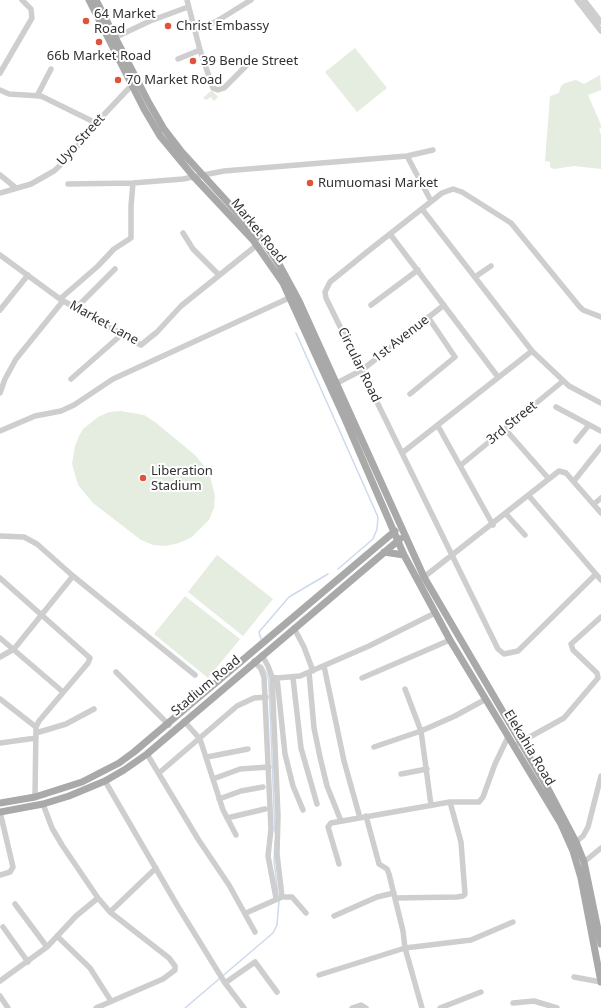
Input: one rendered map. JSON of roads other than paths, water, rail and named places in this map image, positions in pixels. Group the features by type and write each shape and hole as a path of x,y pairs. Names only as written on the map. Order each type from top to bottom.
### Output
{"main road":[{"name":"Market Road","path":"89,0 132,85 160,136 194,177 257,245 275,270 342,412 397,541"},
{"name":"Market Road","path":"96,0 156,117 171,139 264,242 280,266 299,301 337,383 404,535"},
{"path":"382,543 386,529 386,518"},
{"name":"Stadium Road","path":"0,803 35,797 66,788 99,774 119,763 169,725 400,527"},
{"name":"Stadium Road","path":"0,812 43,804 69,796 104,781 147,754 404,535"},
{"name":"Elekahia Road","path":"404,535 424,577 564,816 584,862 601,944"},
{"name":"Elekahia Road","path":"397,541 450,640 561,824 572,851 587,904 601,982"},
{"path":"384,552 404,555"},
{"path":"66,788 69,796"}],"street":[{"path":"0,73 32,18 31,9 22,0"},
{"path":"188,0 188,7 211,85 218,90 224,88 248,64"},
{"path":"195,31 217,21 251,0"},
{"path":"577,0 601,32"},
{"path":"584,0 601,22"},
{"path":"116,37 150,21 188,7"},
{"path":"178,59 200,50"},
{"path":"37,96 51,69"},
{"name":"Uyo Street","path":"0,193 30,184 54,171 66,160 96,123 132,85"},
{"path":"0,90 8,94 37,96 48,99 96,123"},
{"path":"68,184 133,183 407,156 433,150"},
{"path":"407,156 431,201"},
{"path":"0,175 16,188"},
{"path":"0,393 5,379 16,359 61,300 114,249 131,238 133,183"},
{"name":"Circular Road","path":"596,574 518,651 504,654 493,642 453,556 326,298 325,292 330,282 431,201 448,190 458,190 504,218 519,232 579,306 583,310 601,317"},
{"path":"422,209 532,351 563,381 601,403"},
{"path":"183,233 193,249 218,274"},
{"path":"390,234 498,377"},
{"name":"Market Lane","path":"0,255 28,274 61,300 139,345 142,345 157,332 181,306 218,274 257,245"},
{"path":"475,277 491,266"},
{"path":"76,308 115,270"},
{"path":"371,305 418,270"},
{"path":"0,310 28,274"},
{"path":"0,431 35,416 61,411 74,405 113,379 289,298 299,301"},
{"name":"1st Avenue","path":"337,383 362,370 444,305"},
{"path":"410,394 455,357 428,317"},
{"path":"71,379 122,335"},
{"path":"402,453 532,351"},
{"name":"3rd Street","path":"461,465 563,381"},
{"path":"556,407 601,431"},
{"path":"576,441 590,425"},
{"path":"438,426 493,525"},
{"path":"505,429 549,479"},
{"path":"574,481 601,447"},
{"path":"424,577 493,525 556,473 562,471 566,472 601,513"},
{"path":"529,496 601,580"},
{"path":"594,504 601,498"},
{"path":"506,514 525,535"},
{"path":"0,536 17,536 37,544 195,675"},
{"path":"0,657 14,649 74,576"},
{"path":"0,578 90,658 88,663 39,721 36,733 35,797"},
{"path":"274,678 293,678 311,672 370,646 435,613"},
{"path":"514,745 564,718 598,678 597,674 573,650 571,644 601,617"},
{"path":"294,628 302,642 311,672 314,728 327,786 341,821"},
{"path":"0,638 64,692"},
{"path":"362,678 450,640"},
{"path":"262,655 274,678 287,766 303,810"},
{"path":"254,662 263,673 266,697 271,829 268,856 276,898"},
{"path":"324,666 344,761 360,818"},
{"path":"116,672 169,725"},
{"path":"274,678 278,816 277,854 282,897"},
{"path":"293,678 301,748 317,804"},
{"path":"405,688 420,731 427,769 431,805"},
{"path":"159,773 237,706 254,698 266,697"},
{"path":"374,747 420,731 455,716 486,698"},
{"path":"0,699 36,733"},
{"path":"0,743 66,724 94,709"},
{"path":"184,721 200,739 207,757 219,799 236,835"},
{"path":"339,864 328,827 331,823 450,802 480,801 508,737"},
{"path":"207,757 248,749"},
{"path":"147,754 198,839 246,913 255,932"},
{"path":"213,779 240,769 269,766"},
{"path":"400,774 427,769"},
{"path":"576,842 583,836 588,827 601,776"},
{"path":"104,781 219,973 244,1008"},
{"path":"219,799 241,791 263,787"},
{"path":"334,916 377,897 394,895 463,896 465,894 461,842 450,802"},
{"path":"43,804 52,828 98,898 110,912 169,958 176,969 163,979 96,1008"},
{"path":"227,818 265,809"},
{"path":"0,812 13,867 10,872 0,875"},
{"path":"366,816 379,864 387,869 403,931 405,948 422,1008"},
{"path":"584,862 601,848"},
{"path":"110,912 156,868"},
{"path":"246,913 276,898 292,897 306,913"},
{"path":"0,982 47,947 76,916 98,898"},
{"path":"15,904 47,947"},
{"path":"319,975 405,948 471,940 513,922"},
{"path":"3,927 28,962"},
{"path":"57,936 90,968 111,1002"},
{"path":"224,981 256,962 277,992"},
{"path":"574,977 601,982"},
{"path":"440,1008 481,992"},
{"path":"0,996 8,1008"},
{"path":"513,1003 534,1001 556,1008"},
{"path":"352,1008 360,1005 366,1008"}],"waterway":[{"path":"296,333 378,517 377,529 373,539 338,569"},
{"path":"261,639 259,632 289,597 328,574"},
{"path":"262,665 268,676 269,685 275,832"},
{"path":"275,841 274,861 278,895"},
{"path":"185,1008 273,933 277,925 279,901"}],"place":[{"name":"64 Market Road","path":"86,21"},
{"name":"Christ Embassy","path":"168,26"},
{"name":"66b Market Road","path":"99,42"},
{"name":"39 Bende Street","path":"193,61"},
{"name":"70 Market Road","path":"118,80"},
{"name":"Rumuomasi Market","path":"310,183"},
{"name":"Liberation Stadium","path":"143,478"}]}
